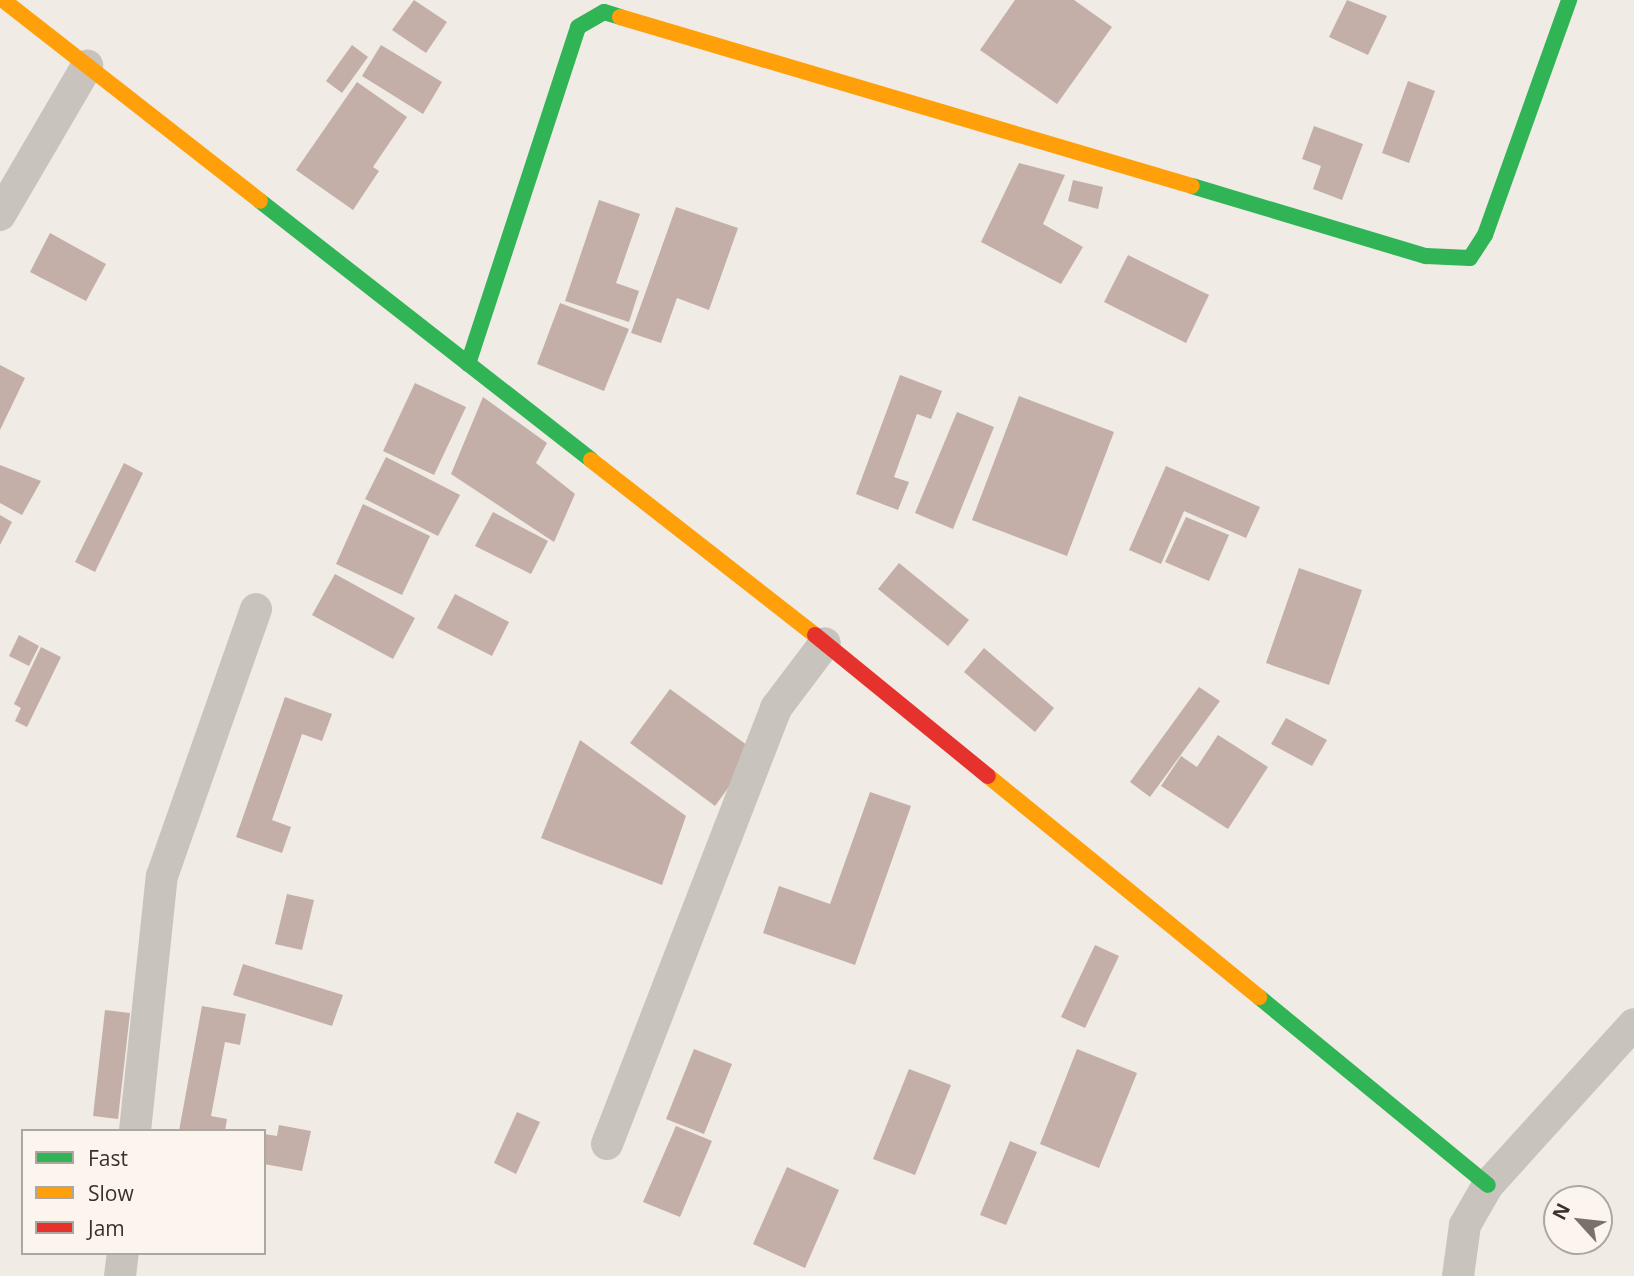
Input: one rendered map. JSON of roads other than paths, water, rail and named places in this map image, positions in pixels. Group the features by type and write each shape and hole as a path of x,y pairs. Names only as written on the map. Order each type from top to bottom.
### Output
{"street":[{"path":"3,0 825,643 1488,1185"},
{"path":"468,364 578,27 604,12 1426,256 1470,258 1485,234 1569,0"},
{"path":"0,215 86,66"},
{"path":"135,1129 162,876 256,609"},
{"path":"607,1144 776,708 825,643"},
{"path":"1458,1276 1465,1225 1488,1185 1634,1024"},
{"path":"121,1276 123,1255"}]}
